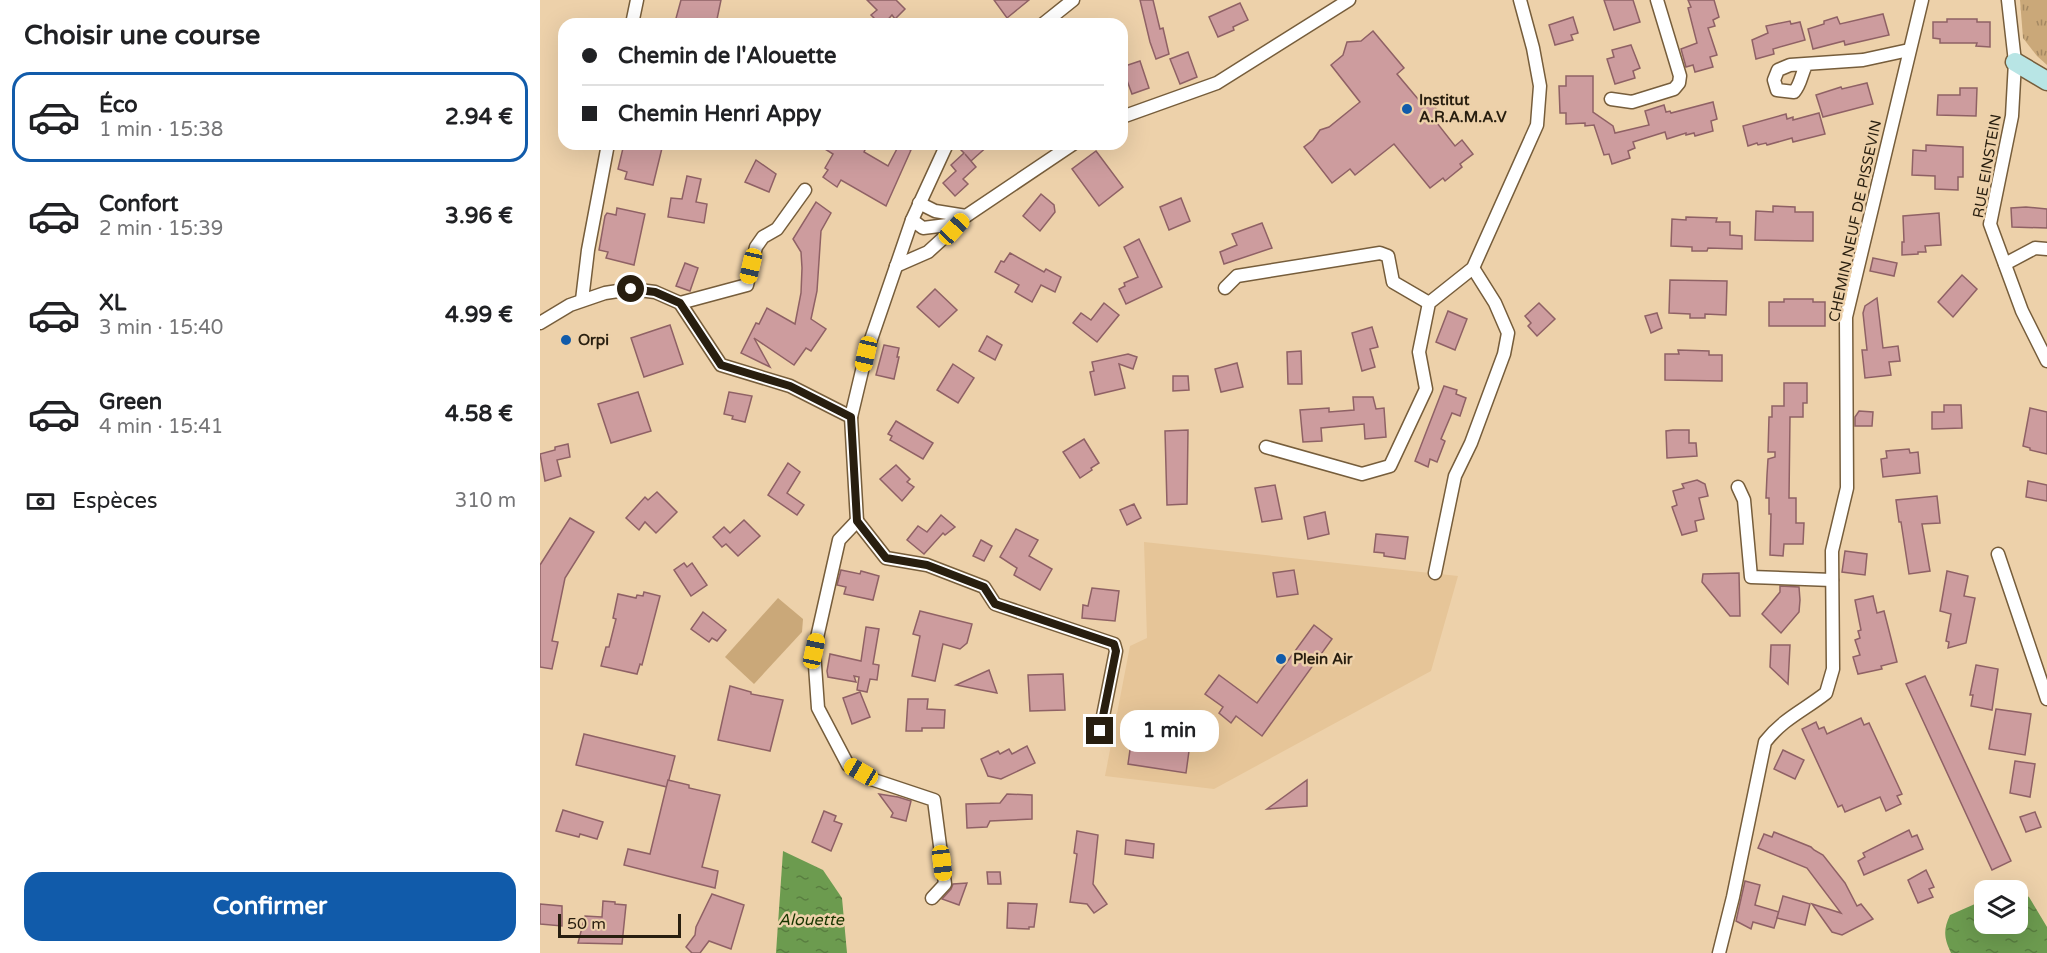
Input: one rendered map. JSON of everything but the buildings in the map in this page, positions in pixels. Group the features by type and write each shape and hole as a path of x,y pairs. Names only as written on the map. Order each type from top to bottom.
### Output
{"main road":[{"path":"2015,62 2047,81"}],"street":[{"path":"633,18 637,0"},
{"path":"1051,18 1074,0"},
{"path":"1128,115 1217,83 1349,0"},
{"path":"1266,447 1362,474 1390,466 1426,389 1419,352 1429,303 1473,268 1537,125 1540,86 1520,0"},
{"path":"1611,99 1632,102 1674,89 1679,83 1680,76 1657,0"},
{"name":"CHEMIN NEUF DE PISSEVIN","path":"1719,953 1765,742 1774,729 1826,693 1833,669 1833,551 1847,488 1846,317 1922,0"},
{"name":"RUE EINSTEIN","path":"2008,0 2015,62 2012,116 1990,224 2022,312 2047,361"},
{"path":"1806,65 1863,60 1909,50"},
{"path":"582,300 588,250 607,150"},
{"path":"944,150 912,220 866,354 851,417 857,521 886,558 927,565 984,587 995,604 1114,644 1116,651 1100,731"},
{"path":"912,220 923,228 947,225 966,216 1064,150"},
{"path":"680,303 747,285 756,247 763,237 777,229 805,190"},
{"path":"919,203 935,211 966,216"},
{"path":"896,266 928,252 966,216"},
{"path":"2005,264 2035,248 2047,249"},
{"path":"1225,288 1237,276 1380,253 1388,256 1393,282 1429,303"},
{"path":"1436,573 1455,476 1471,442 1504,354 1508,333 1495,303 1473,268"},
{"path":"540,323 570,304 605,293 631,289 655,292 680,303 721,365 790,386 851,417"},
{"path":"1737,488 1744,500 1750,577 1832,580"},
{"path":"857,521 839,540 814,651 818,708 848,765 874,780 934,800 945,884 932,897"},
{"path":"1998,554 2047,699"}],"shaded area":[{"name":"Plein Air","path":"1144,542 1458,576 1431,671 1214,789 1105,776 1130,646 1147,638"}],"green space":[{"path":"2020,0 2047,0 2047,65 2023,38"},
{"path":"778,598 803,619 802,632 754,684 725,657"}],"water":[{"name":"Alouette","path":"783,851 823,870 842,898 847,953 776,953"},
{"path":"2028,896 2047,927 2047,953 1951,953 1945,934 1950,915 1974,904 1974,934 2028,934"}],"place":[{"name":"Institut A.R.A.M.A.V","path":"1407,109"},
{"name":"Orpi","path":"566,340"},
{"name":"Plein Air","path":"1281,659"}],"route":[{"path":"631,289 655,292 680,303 721,365 790,386 851,417 857,521 886,558 927,565 984,587 995,604 1114,644 1116,651 1100,731"}]}
